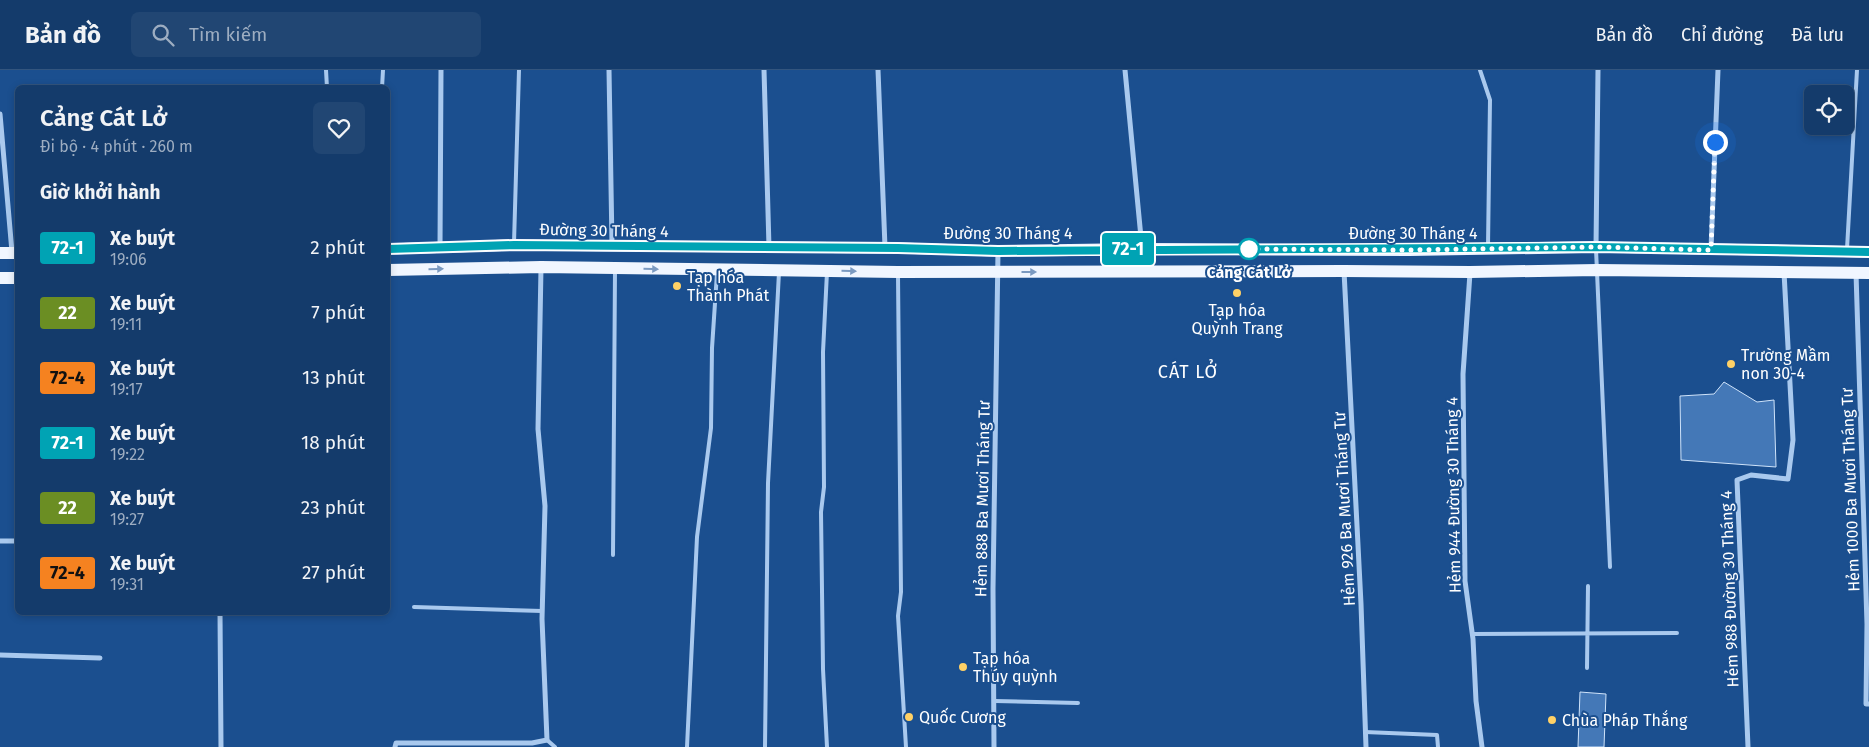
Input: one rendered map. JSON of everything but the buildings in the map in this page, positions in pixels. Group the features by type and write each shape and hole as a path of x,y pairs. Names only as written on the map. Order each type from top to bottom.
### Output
{"main road":[{"name":"Đường 30 Tháng 4","path":"390,249 514,245 885,248 998,251 1596,247 1869,252"},
{"path":"612,246 615,268"},
{"path":"1142,249 1144,272"},
{"path":"390,270 541,267 898,272 1344,270 1470,272 1596,270 1863,273"},
{"path":"0,278 15,278"}],"street":[{"path":"440,248 441,70"},
{"path":"609,70 612,246"},
{"path":"764,70 769,248"},
{"path":"878,70 885,248"},
{"path":"1125,70 1142,249"},
{"path":"1596,247 1598,70"},
{"path":"1711,250 1718,70"},
{"path":"0,114 10,253"},
{"name":"Hẻm 888 Ba Mươi Tháng Tư","path":"994,747 993,589 998,251"},
{"path":"395,747 396,743 481,745 532,743 547,740 542,611 546,542 538,429 541,267"},
{"name":"Hẻm 926 Ba Mươi Tháng Tư","path":"1344,270 1361,604 1366,747"},
{"name":"Hẻm 988 Đường 30 Tháng 4","path":"1748,747 1737,480 1751,475 1788,479 1793,440 1784,271"},
{"name":"Hẻm 944 Đường 30 Tháng 4","path":"1470,272 1463,374 1464,581 1472,634 1476,701 1482,747"},
{"name":"Hẻm 1000 Ba Mươi Tháng Tư","path":"1863,273 1867,624 1866,704 1869,704"},
{"path":"0,541 15,541"},
{"path":"220,615 221,747"},
{"path":"0,655 100,658"}],"lane":[{"path":"326,70 327,85"},
{"path":"382,85 383,70"},
{"path":"514,245 519,70"},
{"path":"1480,70 1490,100 1488,249"},
{"path":"1847,251 1857,70"},
{"path":"1596,247 1610,567"},
{"path":"613,556 615,268"},
{"path":"687,747 698,537 711,428 712,348 717,270"},
{"path":"765,747 768,483 779,270"},
{"path":"827,270 823,352 824,487 822,512 823,669 827,747"},
{"path":"898,272 901,584 898,616 906,747"},
{"path":"1587,668 1588,586"},
{"path":"414,607 542,611"},
{"path":"1472,634 1677,633"},
{"path":"995,701 1078,703"},
{"path":"1365,732 1437,735 1438,747"},
{"path":"547,740 555,747"}],"bus line":[{"name":"72-1","path":"390,249 514,245 828,247 998,251 1572,249 1596,247 1783,252 1869,252"}],"place":[{"name":"Cảng Cát Lở","path":"1249,249"},
{"name":"Tạp hóa Thành Phát","path":"677,286"},
{"name":"Tạp hóa Quỳnh Trang","path":"1237,293"},
{"name":"Trường Mầm non 30-4","path":"1731,364"},
{"name":"Tạp hóa Thúy quỳnh","path":"963,667"},
{"name":"Quốc Cương","path":"909,717"},
{"name":"Chùa Pháp Thắng","path":"1552,720"}],"district":[{"name":"CÁT LỞ","path":"1188,372"}],"route":[{"path":"1249,249 1409,250 1572,249 1596,247 1711,250 1715,142"}]}
